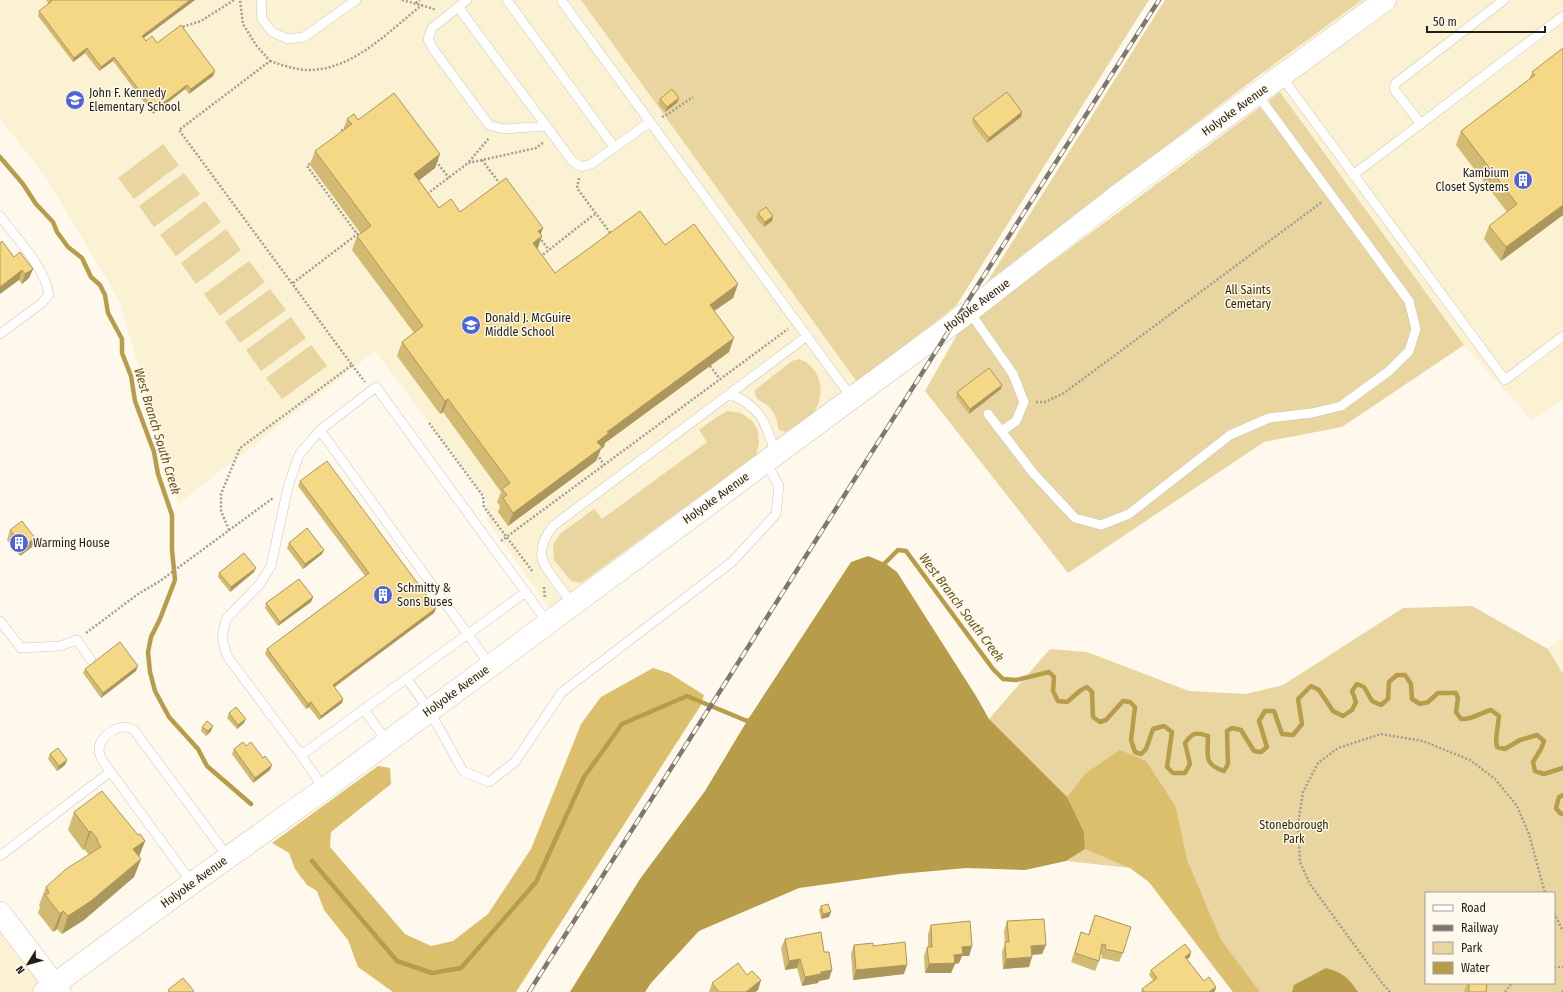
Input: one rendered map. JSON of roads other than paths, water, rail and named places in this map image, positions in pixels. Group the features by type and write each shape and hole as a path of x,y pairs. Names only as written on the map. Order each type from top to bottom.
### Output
{"street":[{"name":"Holyoke Avenue","path":"53,990 192,883 324,789 490,665 544,617 573,604 969,311 1120,194 1385,0"},
{"path":"0,913 53,990"}],"lane":[{"path":"261,0 262,19 272,32 288,39 304,37 356,0"},
{"path":"467,0 432,28 428,39 434,50 489,125 503,128 545,126"},
{"path":"507,0 614,147"},
{"path":"561,0 852,398"},
{"path":"1421,124 1396,92 1394,88 1396,83 1504,0"},
{"path":"458,7 573,162 582,167 591,164 650,122"},
{"path":"1353,175 1563,16"},
{"path":"1281,76 1505,380 1563,336"},
{"path":"988,414 1034,474 1075,518 1101,524 1129,514 1230,435 1269,418 1312,413 1341,406 1389,371 1409,352 1416,329 1409,301 1257,94"},
{"path":"0,216 38,266 47,283 48,294 42,303 0,334"},
{"path":"969,311 1013,374 1024,402 1016,420 1002,431"},
{"path":"573,604 547,568 542,558 544,538 553,526 807,336"},
{"path":"324,789 301,755 227,656 222,638 226,619 260,584 271,566 288,488 299,455 320,430 376,387 544,617"},
{"path":"407,679 430,710 463,771 489,782 515,762 562,692 732,562 776,514 779,486 771,458 767,427 758,412 744,399 730,394"},
{"path":"320,430 490,665"},
{"path":"301,755 526,592"},
{"path":"0,621 21,648 60,646 77,640 91,660"},
{"path":"364,710 388,741"},
{"path":"192,883 102,760 100,750 102,743 114,730 123,727 130,727 134,730 228,857"},
{"path":"0,856 110,772"}],"water":[{"path":"868,556 885,563 897,572 989,719 1067,797 1084,832 1085,849 1066,861 1025,870 966,868 900,874 799,888 699,931 651,983 645,992 570,992 640,879 705,791 747,721 851,562"},
{"path":"1326,968 1345,976 1358,992 1292,992 1294,985"}],"waterway":[{"name":"West Branch South Creek","path":"0,157 23,184 36,204 53,222 57,232 68,247 82,258 91,277 100,285 105,295 108,313 122,339 122,353 131,376 135,401 154,452 158,474 172,515 172,550 175,580 160,619 151,637 148,652 150,672 155,691 169,717 198,749 207,766 251,804"},
{"name":"West Branch South Creek","path":"882,566 898,550 906,551 993,669 1003,679 1016,680 1049,672 1054,677 1053,691 1058,701 1067,702 1087,687 1092,692 1093,717 1100,722 1106,720 1123,701 1130,702 1135,707 1131,740 1135,752 1141,754 1146,749 1153,729 1164,726 1172,732 1167,767 1173,773 1185,773 1190,764 1185,743 1195,734 1208,736 1208,758 1213,765 1224,771 1228,764 1227,731 1232,728 1241,730 1254,751 1261,752 1267,747 1259,721 1265,711 1274,711 1282,734 1293,735 1302,724 1298,699 1311,686 1319,690 1333,711 1343,716 1352,710 1356,702 1352,691 1357,684 1364,687 1372,701 1381,705 1388,699 1389,682 1397,675 1405,675 1411,684 1412,699 1420,704 1428,702 1438,693 1456,693 1458,698 1456,712 1461,719 1472,717 1491,710 1499,716 1496,739 1497,747 1505,749 1520,740 1537,735 1544,741 1533,762 1535,771 1544,774 1563,768"},
{"name":"West Branch South Creek","path":"312,861 397,961 432,973 461,968 536,882 584,777 622,724 687,696 747,721 753,719"},
{"name":"West Branch South Creek","path":"1563,795 1559,797 1556,808 1563,814"}],"railway":[{"path":"529,992 1159,0"}],"place":[{"name":"John F. Kennedy Elementary School","path":"75,100"},
{"name":"Kambium Closet Systems","path":"1523,180"},
{"name":"Donald J. McGuire Middle School","path":"471,325"},
{"name":"Warming House","path":"19,543"},
{"name":"Schmitty & Sons Buses","path":"383,595"}],"park label":[{"name":"All Saints Cemetary","path":"1248,297"},
{"name":"Stoneborough Park","path":"1294,832"}]}
